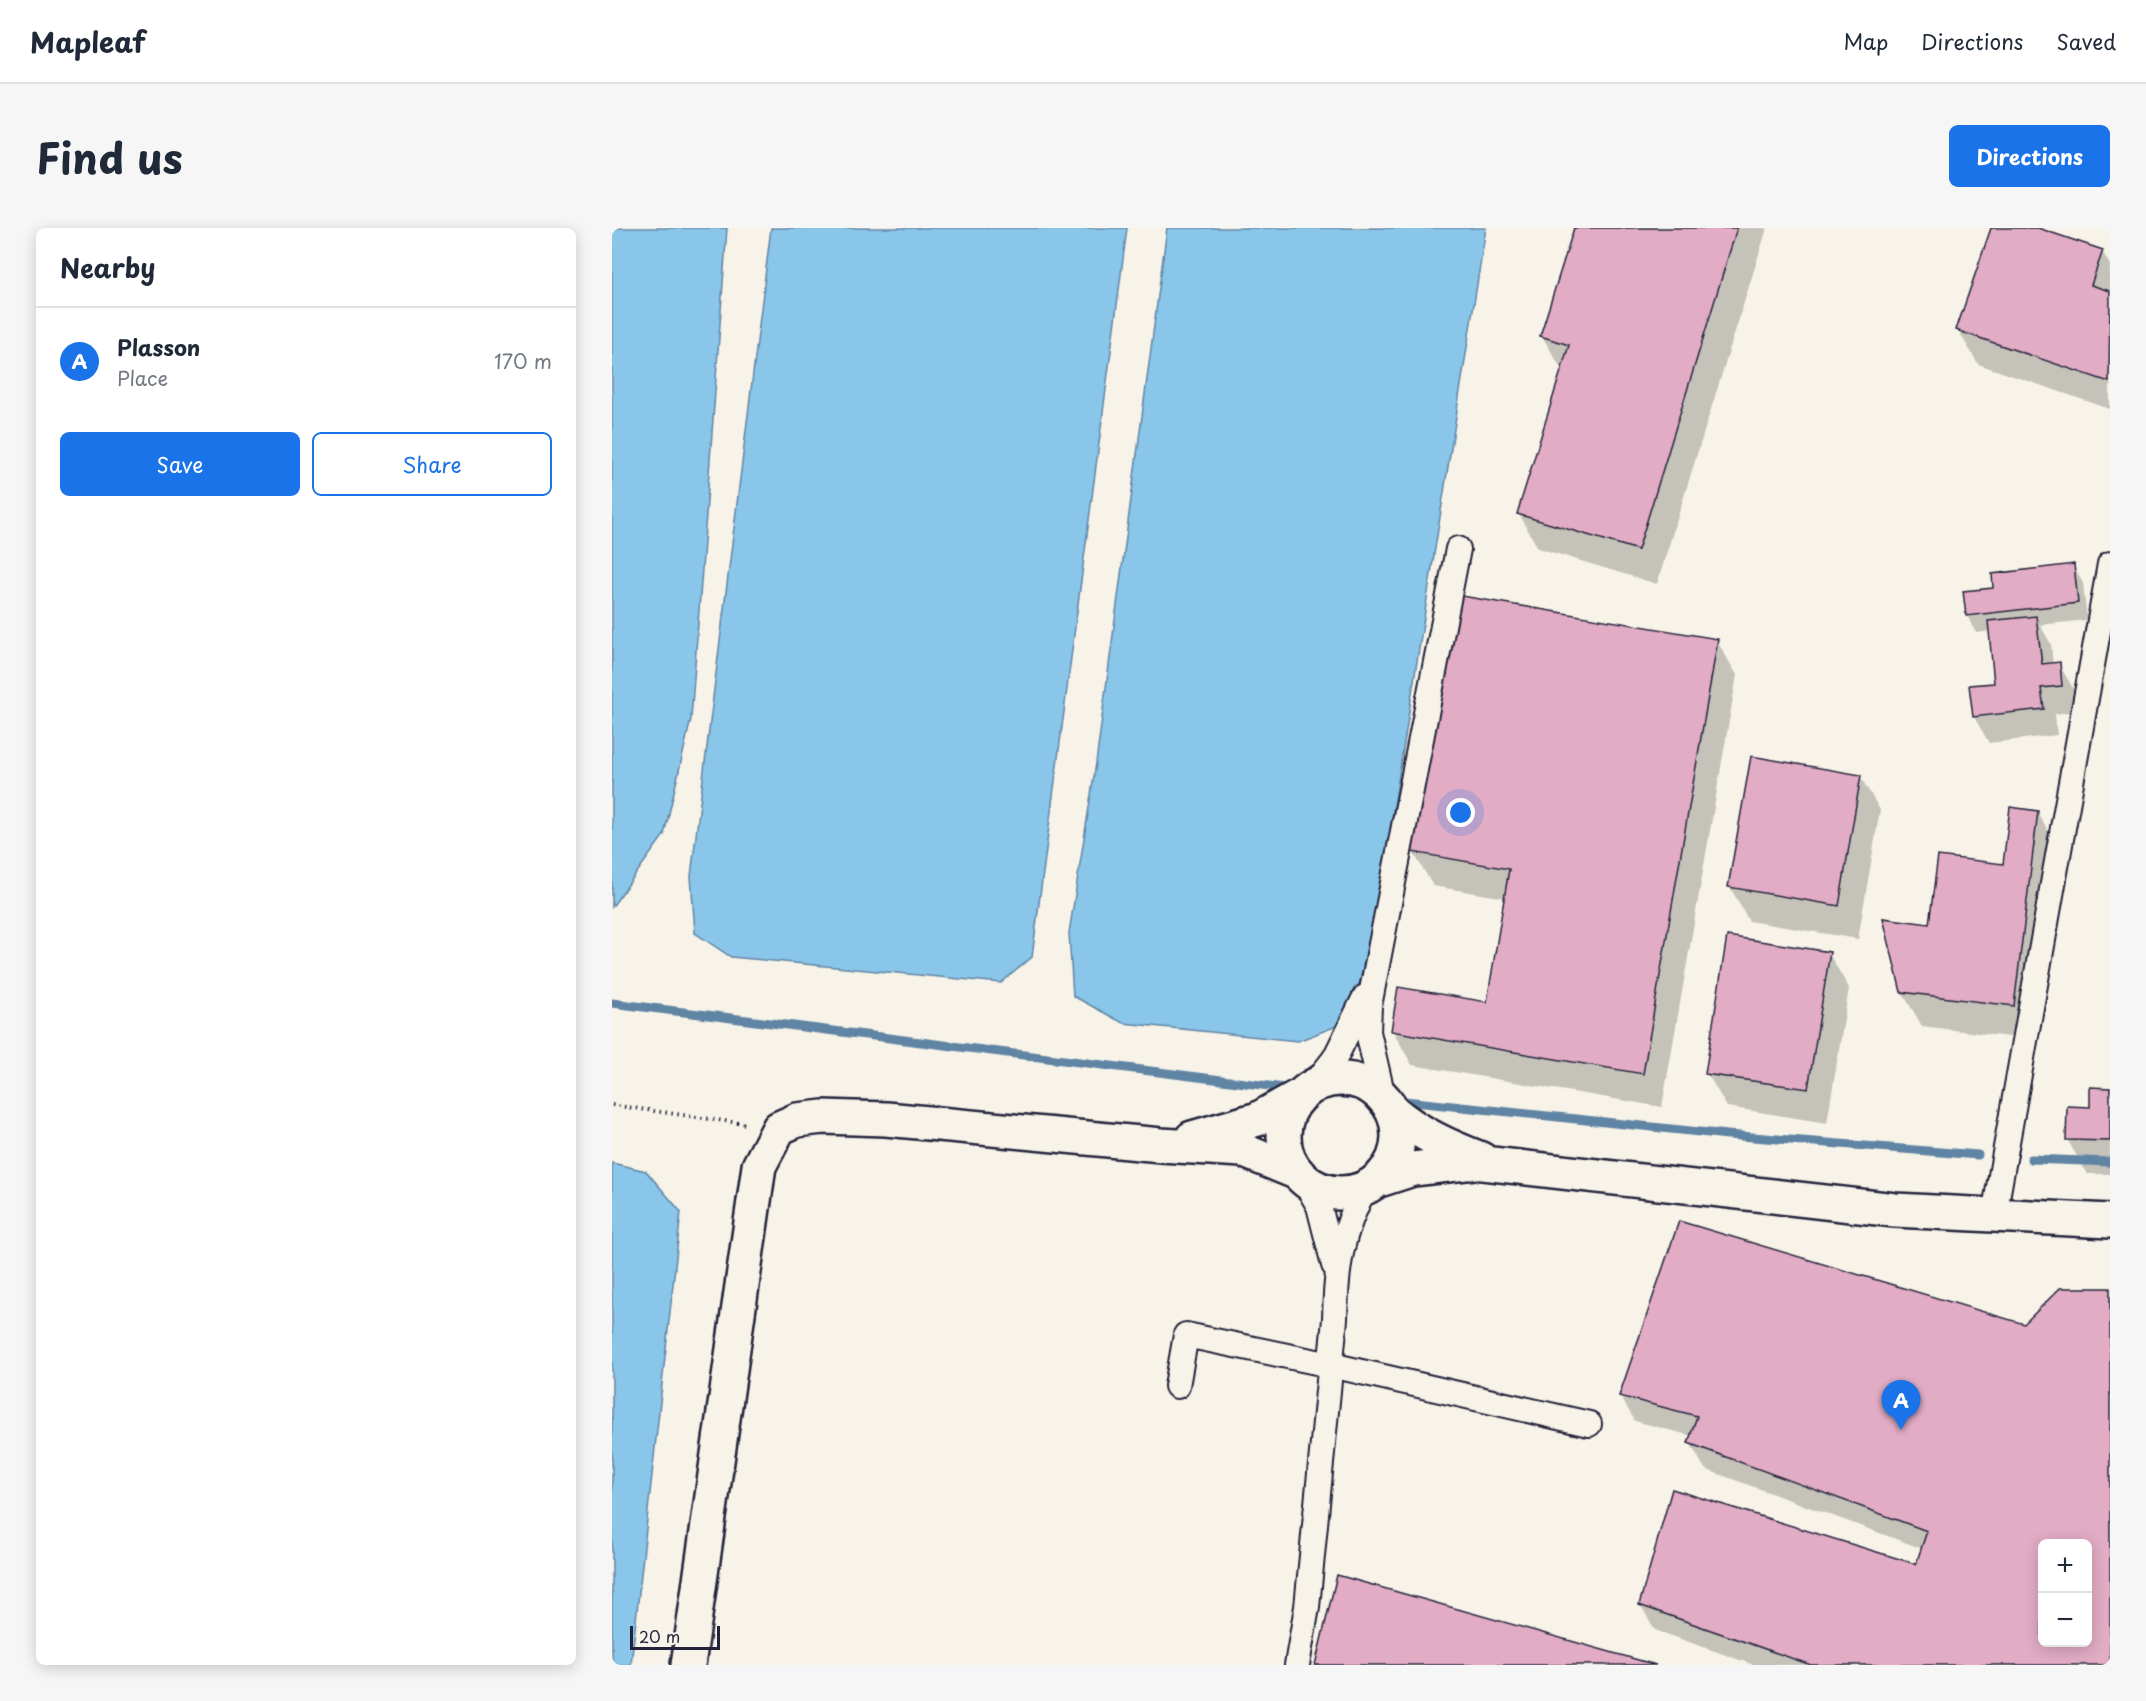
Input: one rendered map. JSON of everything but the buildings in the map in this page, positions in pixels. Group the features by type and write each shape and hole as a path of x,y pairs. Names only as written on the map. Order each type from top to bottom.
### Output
{"street":[{"path":"1297,1665 1307,1607 1331,1365 1336,1276 1342,1240 1352,1211 1371,1184 1389,1167 1397,1150 1399,1130 1388,1104 1368,1032 1369,1006 1458,549"},
{"path":"1994,1215 2110,564"},
{"path":"1336,1276 1319,1206 1301,1176 1292,1166 1285,1149 1284,1130 1289,1112 1335,1058 1358,1017 1376,967"},
{"path":"1161,1145 1258,1119 1306,1091 1332,1079 1351,1079 1368,1085 1414,1128 1451,1148 1506,1165"},
{"path":"688,1665 757,1175 759,1166 779,1128 797,1120 824,1117 886,1119 1161,1145 1242,1150 1301,1176 1321,1189 1340,1193 1413,1168 1474,1162 1895,1210 2110,1221"},
{"path":"1177,1386 1186,1335 1331,1365 1589,1424"}],"path":[{"path":"612,1105 779,1128"}],"water":[{"path":"612,228 727,228 691,719 664,835 612,907"},
{"path":"771,228 1127,228 1032,957 1001,983 731,957 695,933 691,876"},
{"path":"1167,228 1486,228 1370,957 1342,1024 1298,1041 1123,1023 1073,996 1069,933 1096,763"},
{"path":"612,1163 646,1171 681,1212 631,1665 612,1665"}],"waterway":[{"path":"612,1003 1285,1088"},
{"path":"1329,1093 1364,1096"},
{"path":"1405,1101 1728,1135 1978,1155"},
{"path":"2031,1159 2110,1162"}],"place":[{"name":"Plasson","path":"1901,1430"}]}
